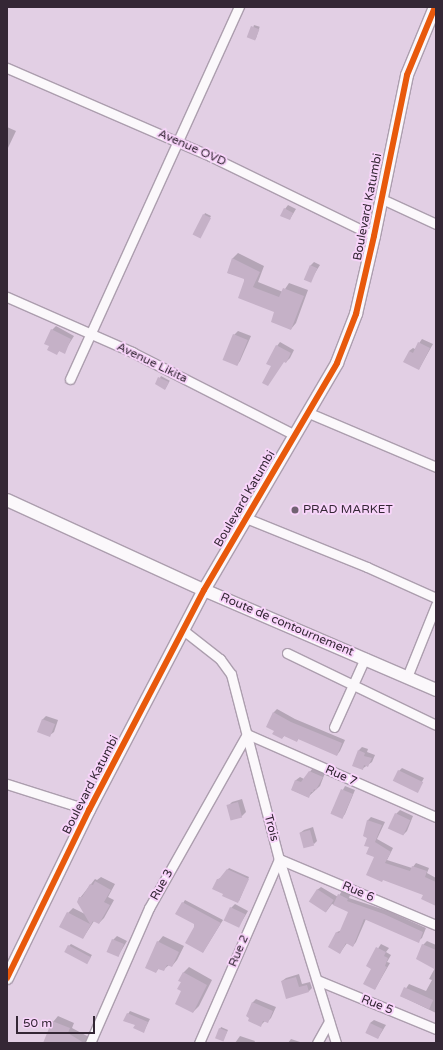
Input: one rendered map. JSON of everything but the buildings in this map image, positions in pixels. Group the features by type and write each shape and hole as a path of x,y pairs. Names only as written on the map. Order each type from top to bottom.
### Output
{"street":[{"path":"70,379 239,7"},
{"name":"Boulevard Katumbi","path":"7,978 89,810 204,590 338,363 356,314 374,236 407,75 434,7"},
{"name":"Avenue OVD","path":"7,68 177,141 374,236"},
{"path":"382,198 436,224"},
{"name":"Avenue Likita","path":"7,297 132,352 295,435"},
{"path":"308,413 436,467"},
{"name":"Route de contournement","path":"7,500 204,590 436,690"},
{"path":"246,518 367,567 436,598"},
{"path":"407,677 436,605"},
{"name":"Trois","path":"183,630 220,659 231,674 279,859 318,980 328,1021 336,1043"},
{"path":"288,653 351,685 436,725"},
{"path":"334,727 364,658"},
{"name":"Rue 7","path":"247,734 436,817"},
{"name":"Rue 3","path":"90,1043 149,908 247,734"},
{"path":"7,784 89,810"},
{"name":"Rue 6","path":"279,859 436,925"},
{"name":"Rue 2","path":"200,1043 279,859"},
{"name":"Rue 5","path":"318,980 436,1029"},
{"path":"317,1043 328,1021"}],"cycle path":[{"path":"7,978 89,810 204,590 337,363 356,314 374,236 407,75 435,7"}],"place":[{"name":"PRAD MARKET","path":"295,510"}]}
